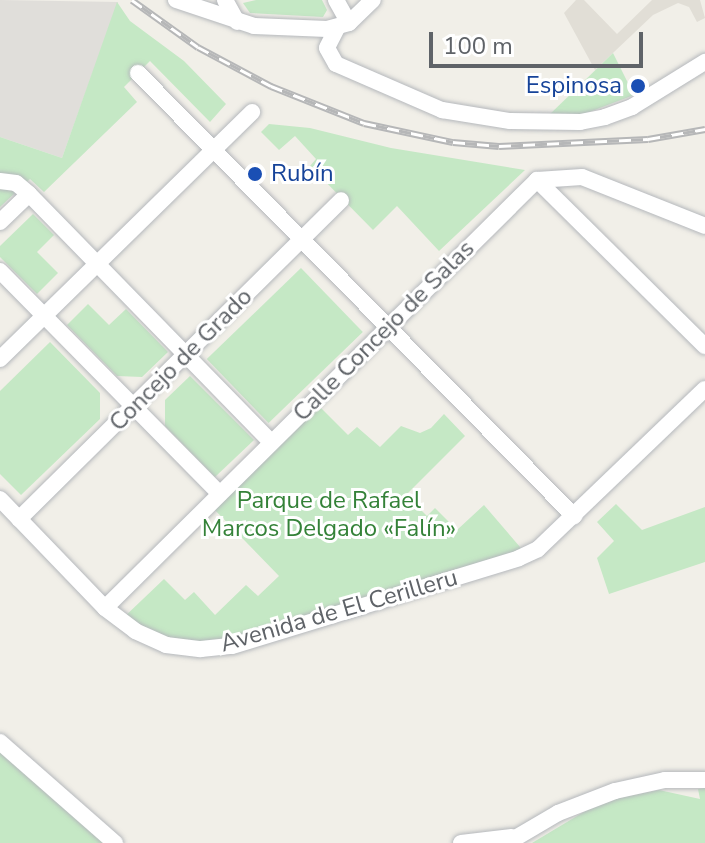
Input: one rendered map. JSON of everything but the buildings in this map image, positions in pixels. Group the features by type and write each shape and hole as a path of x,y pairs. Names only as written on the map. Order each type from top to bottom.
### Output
{"street":[{"path":"176,0 254,26 343,25"},
{"path":"225,0 237,22"},
{"path":"336,0 343,25"},
{"path":"373,0 343,25 327,48 336,64 442,110 510,121 580,122 632,107 703,63"},
{"path":"138,73 574,516"},
{"path":"0,359 252,112"},
{"path":"566,209 566,195 582,177"},
{"path":"537,180 582,177 701,221"},
{"path":"537,180 705,346"},
{"name":"Calle Concejo de Salas","path":"105,608 537,180"},
{"path":"0,181 16,183 29,194 271,442"},
{"path":"0,222 29,194"},
{"name":"Concejo de Grado","path":"19,519 341,200"},
{"path":"0,271 133,406 215,499"},
{"name":"Avenida de El Cerilleru","path":"0,499 105,608 135,631 166,645 201,649 232,646 519,558 538,549 705,389"},
{"path":"0,742 115,843"},
{"path":"461,843 510,840 558,813 615,791 665,780 705,780"}],"shaded area":[{"path":"0,0 118,2 62,158 0,137"},
{"path":"576,0 584,0 617,34 652,0 700,0 705,18 697,22 689,7 678,3 653,15 595,70 564,13"}],"green space":[{"path":"256,0 322,0 327,10 323,17 250,13 243,3"},
{"path":"117,2 130,21 184,61 226,104 210,122 150,61 124,87 137,102 44,192 30,179 0,207 0,137 62,158"},
{"path":"613,53 634,95 584,114 548,116"},
{"path":"269,124 310,128 391,148 525,170 439,251 397,206 373,230 310,166 316,159 295,136 279,150 261,132"},
{"path":"33,214 54,235 37,252 58,273 37,294 0,257 0,246"},
{"path":"301,268 363,332 269,423 207,359"},
{"path":"88,304 109,325 126,309 168,352 142,377 117,376 67,325"},
{"path":"50,342 100,393 100,419 21,495 0,474 0,391"},
{"path":"190,376 254,440 215,477 165,426 165,400"},
{"name":"Parque de Rafael Marcos Delgado «Falín»","path":"314,401 348,435 357,427 380,447 401,426 420,433 431,428 444,414 465,436 406,495 427,516 435,508 457,530 484,505 526,554 232,646 166,645 121,620 164,579 185,600 194,592 215,615 246,585 258,596 279,576 210,505"},
{"path":"616,504 642,530 705,507 705,562 609,594 597,558 614,541 597,522"},
{"path":"0,752 108,843 0,843"},
{"path":"705,788 705,843 532,843 602,801 659,790 700,799 698,789"}],"railway":[{"path":"132,0 198,47 271,86 364,123 453,142 499,146 648,139 705,129"}],"place":[{"name":"Espinosa","path":"638,86"},
{"name":"Rubín","path":"255,174"}]}
